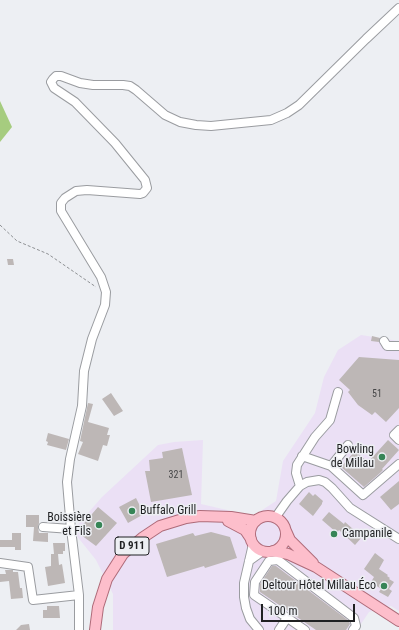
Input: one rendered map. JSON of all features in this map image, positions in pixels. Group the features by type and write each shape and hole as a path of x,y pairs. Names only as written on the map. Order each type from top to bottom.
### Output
{"main road":[{"name":"D 911","path":"95,630 98,607 107,579 117,563 133,544 151,532 173,521 200,516 231,517 256,521"},
{"name":"D 911","path":"218,517 241,526 248,533 252,542"},
{"path":"316,567 290,540 282,522 275,518 264,517 256,521 251,529 252,542 258,549 288,554 316,567 399,621"},
{"path":"268,551 280,548 286,539 286,531"}],"street":[{"path":"79,630 80,595 71,528 67,482 70,459 82,406 84,371 92,339 105,305 106,292 101,277 61,211 61,203 65,198 76,191 87,190 140,194 147,188 147,184 114,143 75,102 54,88 51,82 53,78 56,76 93,85 130,86 165,115 180,122 211,126 270,120 287,113 299,105 399,8"},
{"path":"384,341 387,346 399,346"},
{"path":"300,486 296,473 297,465 315,437 330,420 338,392"},
{"path":"399,430 394,435 399,440"},
{"path":"331,466 348,445"},
{"path":"302,456 331,466 363,495 399,464"},
{"path":"275,518 300,486 314,480 319,480 325,482 350,508 399,539"},
{"path":"43,527 71,528"},
{"path":"252,542 244,583 244,596 250,619 259,630"},
{"path":"249,561 268,551"},
{"path":"305,630 254,595 255,582 269,561 278,560 354,618 356,626 354,630"},
{"path":"0,563 28,567 33,600 80,595"},
{"path":"279,630 287,618"}],"path":[{"path":"0,225 17,241 48,254 101,291"}],"shaded area":[{"path":"361,335 399,341 399,611 391,606 369,612 357,630 113,630 113,594 96,560 76,535 74,529 102,497 158,445 174,442 203,440 201,504 253,516 276,501 283,461 315,413 324,377 338,350"}],"green space":[{"path":"0,101 12,127 0,142"}],"building":[{"path":"7,259 13,259 14,265 8,265"},
{"path":"372,336 380,338 379,342 371,341"},
{"path":"359,357 399,360 399,408 386,422 375,412 372,415 358,405 348,392 350,390 339,380"},
{"path":"111,393 123,411 114,416 102,399"},
{"path":"88,403 93,404 88,422 109,428 107,435 110,435 107,446 103,445 98,461 78,454 83,442 80,441"},
{"path":"48,433 69,439 66,450 47,445 48,442 46,441"},
{"name":"Bowling de Millau","path":"388,440 399,450 382,469 383,470 364,487 341,467 355,451 368,462"},
{"path":"182,448 192,495 151,502 145,471 150,471 149,460 163,458 162,452"},
{"path":"399,481 399,504 391,510 380,497"},
{"path":"309,492 313,496 315,494 323,501 313,516 299,504"},
{"name":"Buffalo Grill","path":"136,498 144,514 128,523 119,507"},
{"path":"98,507 117,523 96,546 81,535 80,528"},
{"path":"329,512 344,524 345,522 362,537 355,545 339,530 337,533 322,520"},
{"path":"26,515 39,515 39,533 48,533 48,542 33,541 34,527 26,527"},
{"path":"211,532 230,537 237,558 205,568 204,566 167,577 156,544 193,533 195,536"},
{"path":"12,533 21,533 21,550 15,550 15,547 0,547 0,540 12,540"},
{"path":"53,543 65,543 65,551 63,551 63,554 58,554 59,565 62,564 65,583 48,586 45,567 51,566 51,554 54,554"},
{"path":"375,553 384,560 379,569 388,575 387,576 390,578 389,579 394,582 389,589 392,591 388,597 379,592 381,589 371,582 374,577 364,569"},
{"path":"272,566 276,566 349,621 350,624 346,630 316,630 260,592 260,584"},
{"path":"5,570 13,570 13,572 18,572 23,598 11,599 9,581 0,582 0,574 6,574"},
{"path":"47,606 59,606 60,618 43,618 43,610 47,610"},
{"path":"29,624 30,630 16,630 21,625"}],"place":[{"name":"Bowling de Millau","path":"382,457"},
{"name":"Buffalo Grill","path":"132,511"},
{"name":"Boissière et Fils","path":"99,525"},
{"name":"Campanile","path":"334,534"},
{"name":"Deltour Hôtel Millau Éco","path":"384,586"}]}
